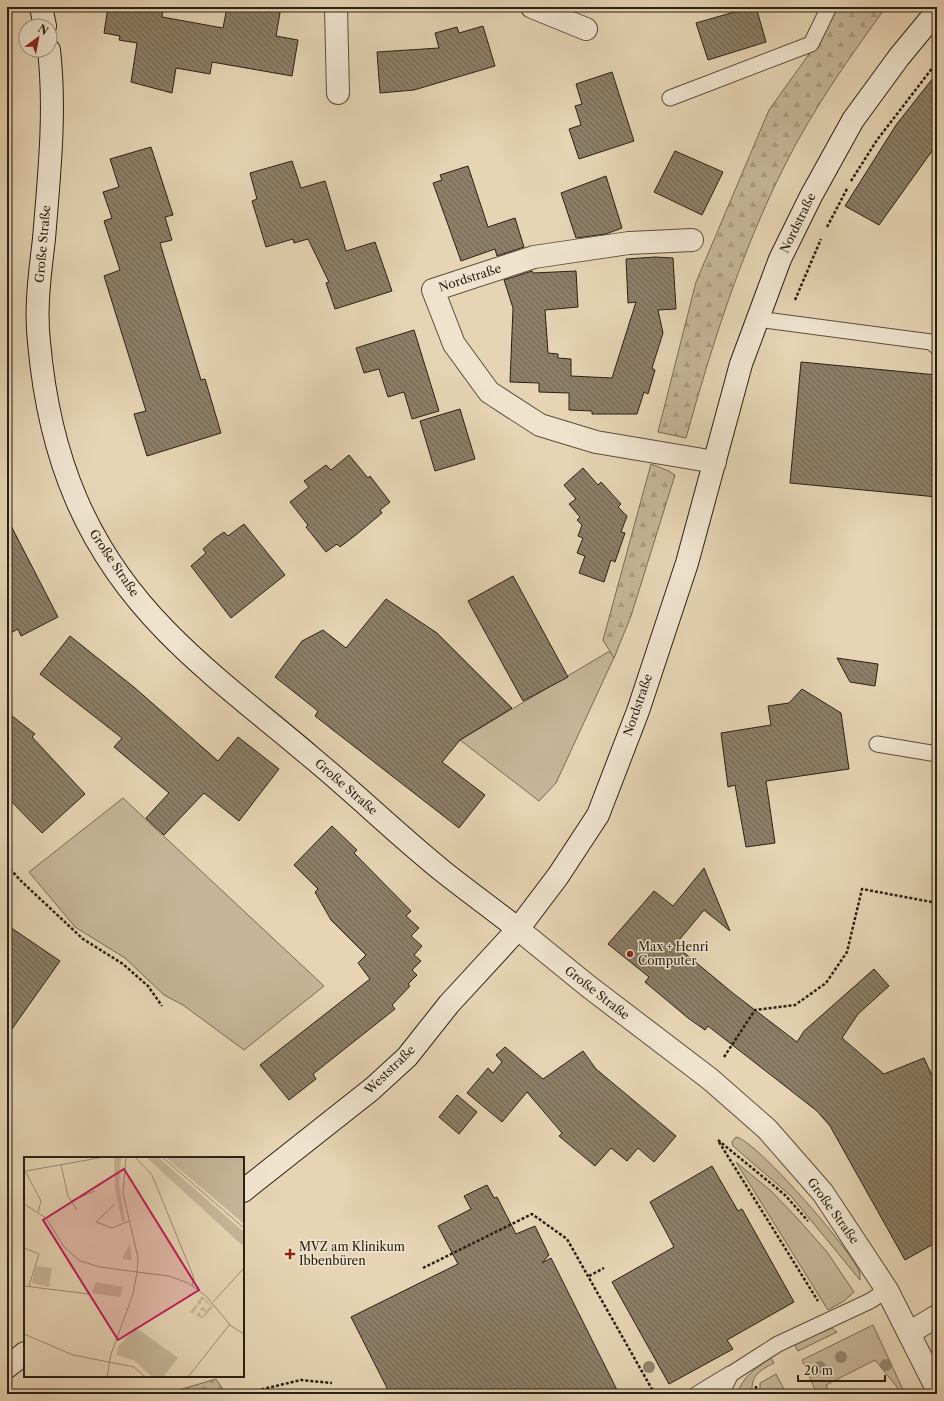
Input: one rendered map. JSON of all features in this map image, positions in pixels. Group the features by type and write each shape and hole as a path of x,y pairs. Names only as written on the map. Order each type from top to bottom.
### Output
{"street":[{"path":"41,7 43,18"},
{"path":"336,7 338,93"},
{"path":"532,7 586,29"},
{"name":"Nordstraße","path":"518,929 558,876 598,815 638,711 687,564 741,364 780,259 811,196 853,120 899,57 937,11"},
{"name":"Große Straße","path":"50,58 52,153 39,290 38,338 44,385 54,440 72,492 95,538 127,586 166,632 231,691 308,754 444,872 518,929 588,986 710,1079 767,1129 823,1193 887,1290 937,1389"},
{"name":"Nordstraße","path":"692,240 629,242 534,257 434,290 454,344 490,392 540,425 596,442 715,462"},
{"name":"Weststraße","path":"244,1190 372,1089 407,1057 448,1004 518,929"},
{"path":"909,1333 937,1316"},
{"path":"7,1367 24,1354"}],"lane":[{"path":"670,98 811,44 829,7"},
{"path":"757,319 931,342 937,347"},
{"path":"877,744 937,754"},
{"path":"697,1394 778,1344 870,1301 887,1290"},
{"path":"721,1394 731,1374"}],"path":[{"path":"827,228 851,182 877,140 937,62"},
{"path":"786,323 823,235"},
{"path":"7,865 20,880 83,940 123,964 143,982 162,1006"},
{"path":"710,1079 755,1010 795,1005 826,983 847,952 862,889 937,903"},
{"path":"810,1223 785,1195 718,1140 830,1320"},
{"path":"423,1268 532,1214 567,1239 653,1391 658,1394"},
{"path":"589,1276 604,1268"},
{"path":"242,1394 256,1392 301,1380 332,1382"}],"green space":[{"path":"835,7 886,7 845,65 807,124 769,198 741,265 729,299 706,368 686,438 658,432 696,282 769,110 824,33"},
{"path":"651,464 675,475 631,616 614,658 603,640"},
{"path":"608,652 616,653 556,783 539,801 460,740"},
{"path":"123,798 324,986 244,1050 183,1005 164,995 125,958 75,927 29,872"},
{"path":"736,1137 747,1143 763,1156 822,1220 852,1259 859,1272 860,1280 791,1196 733,1146 732,1142"},
{"path":"736,1162 771,1191 827,1252 854,1292 844,1301 828,1310"},
{"path":"873,1325 905,1394 900,1394 897,1387 875,1360 826,1385 830,1394 817,1394 802,1360"},
{"path":"832,1328 837,1332 798,1351 794,1344"},
{"path":"771,1358 774,1363 754,1378 752,1394 737,1394 746,1377"},
{"path":"776,1374 785,1391 779,1394 760,1394 760,1383"},
{"path":"216,1379 226,1394 165,1394"}],"building":[{"path":"108,7 163,7 162,17 223,28 227,7 281,7 276,36 298,40 292,76 212,62 210,74 176,68 172,93 131,82 137,43 119,40 120,36 104,33"},
{"path":"756,7 766,42 708,60 696,23"},
{"path":"483,26 495,66 414,90 380,93 377,52 439,48 435,33 457,27 459,33"},
{"path":"612,72 634,141 579,159 569,129 581,125 575,106 582,104 576,84"},
{"path":"937,73 937,144 879,225 845,206 896,125"},
{"path":"151,147 173,215 165,217 172,240 160,243 201,380 205,379 221,433 147,456 134,414 146,411 104,276 120,270 104,221 112,218 103,192 119,187 110,159"},
{"path":"675,151 723,172 702,215 654,192"},
{"path":"292,161 301,188 325,181 346,251 375,242 392,291 335,309 326,283 329,282 308,239 294,243 293,239 266,247 252,201 257,199 250,173"},
{"path":"468,166 488,227 515,218 524,247 497,256 495,249 461,261 433,183 442,180 440,175"},
{"path":"606,176 622,228 606,234 576,238 561,193"},
{"path":"655,257 673,258 676,309 658,310 663,333 652,368 655,370 648,394 644,392 637,414 592,414 592,411 569,410 569,393 539,392 539,383 510,382 513,308 504,280 532,271 533,273 576,271 578,307 545,310 548,353 558,354 558,358 571,359 571,376 612,378 636,302 628,303 626,259"},
{"path":"414,330 439,411 412,419 404,392 388,397 379,369 364,373 356,348"},
{"path":"801,362 937,375 937,497 790,483"},
{"path":"460,409 475,459 435,471 420,421"},
{"path":"349,455 368,478 370,476 390,502 380,510 382,513 357,534 340,547 337,544 326,552 306,527 308,525 290,502 309,487 304,481 326,465 331,470"},
{"path":"583,468 598,485 601,482 621,504 618,507 627,516 621,532 625,533 615,562 611,560 604,582 579,573 585,556 577,553 583,538 578,536 582,525 577,520 580,517 569,504 576,499 564,485"},
{"path":"7,518 58,617 21,636 18,629 7,635"},
{"path":"244,524 285,575 231,618 191,566 206,553 203,549 214,539 224,532 228,536"},
{"path":"513,576 568,677 523,701 468,601"},
{"path":"386,599 437,633 512,708 460,740 442,762 485,795 459,828 315,716 318,711 275,677 302,641 323,630 346,648"},
{"path":"70,636 135,688 218,761 238,737 279,769 239,821 204,793 164,835 146,818 169,793 114,747 122,738 40,674"},
{"path":"837,658 878,664 875,686 850,682"},
{"path":"802,689 841,713 849,769 766,781 775,843 746,847 735,785 728,787 721,733 771,725 768,706 789,703"},
{"path":"7,712 35,734 32,737 85,794 42,833 7,797"},
{"path":"332,826 357,850 354,853 411,911 406,916 419,928 411,936 422,946 414,955 421,961 412,970 417,975 408,984 410,986 392,1005 395,1009 313,1074 316,1079 289,1100 260,1065 370,979 358,963 366,955 331,920 315,892 318,889 294,865"},
{"path":"704,868 730,931 704,910 675,945 734,994 797,1042 804,1031 874,969 889,986 858,1014 842,1038 884,1074 924,1058 937,1087 937,1242 905,1260 830,1126 817,1111 708,1026 705,1030 688,1018 645,982 649,977 608,944 654,891 673,906"},
{"path":"7,925 60,961 7,1036"},
{"path":"505,1047 543,1079 583,1051 596,1069 676,1136 654,1162 638,1148 627,1161 611,1148 595,1166 559,1136 562,1133 527,1092 502,1122 467,1093 488,1068 493,1073 502,1062 496,1055"},
{"path":"457,1095 477,1112 459,1134 439,1117"},
{"path":"712,1166 738,1211 742,1209 794,1302 727,1340 733,1349 669,1384 612,1282 674,1247 650,1202"},
{"path":"487,1185 494,1198 497,1197 516,1234 535,1226 549,1255 542,1263 551,1258 619,1394 390,1394 351,1317 458,1264 438,1226 471,1209 464,1196"}],"place":[{"name":"Max + Henri Computer","path":"630,954"},
{"name":"MVZ am Klinikum Ibbenbüren","path":"290,1254"}]}
